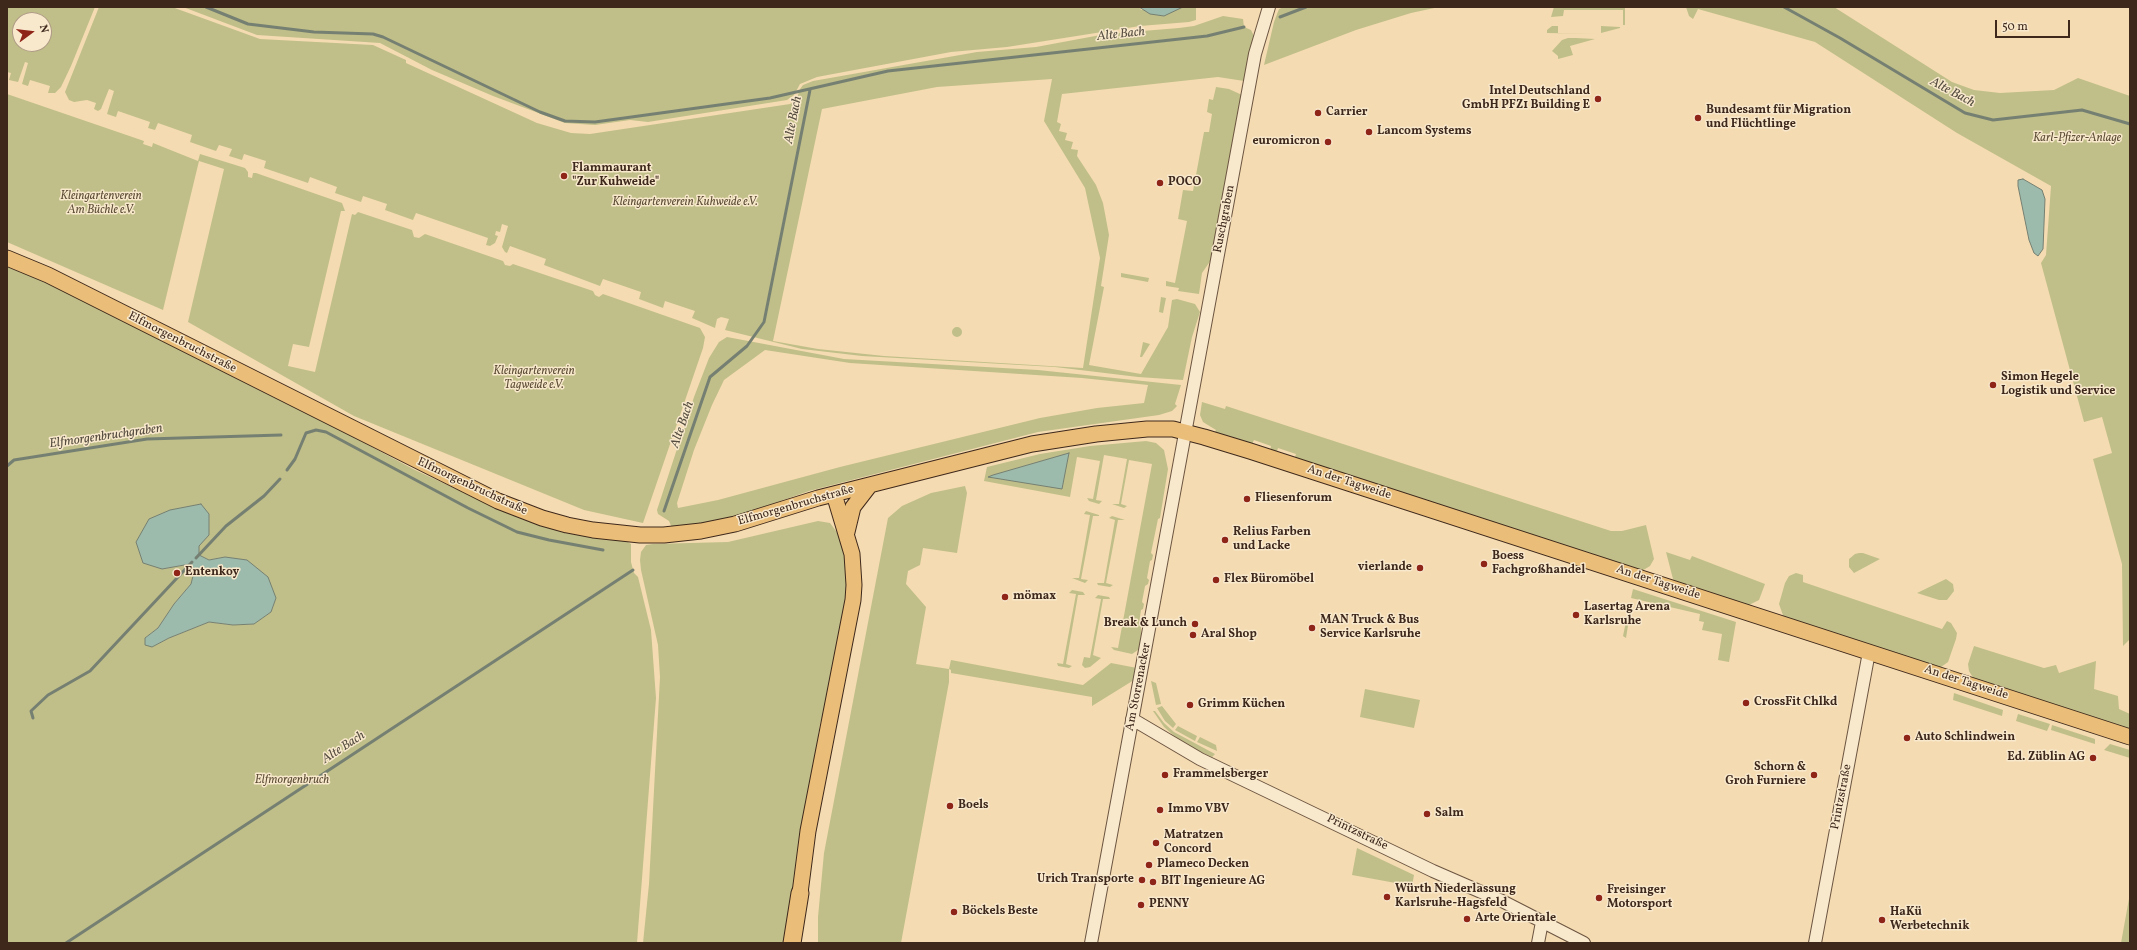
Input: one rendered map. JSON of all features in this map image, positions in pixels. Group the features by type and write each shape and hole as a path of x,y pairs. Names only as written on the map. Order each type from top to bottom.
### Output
{"highway":[{"path":"792,943 800,893"},
{"path":"800,893 802,943"}],"main road":[{"name":"Elfmorgenbruchstraße","path":"7,258 48,274 498,501 542,518 580,528 619,534 667,535 728,526 834,494 1055,440 1147,429 1185,431"},
{"name":"An der Tagweide","path":"1185,431 2130,737"},
{"path":"847,534 853,507 870,485"},
{"path":"800,893 808,831 851,614 854,570 847,534 834,494"}],"street":[{"name":"Ruschgraben","path":"1185,431 1255,54 1269,7"},
{"name":"Am Storrenacker","path":"1091,943 1132,719 1158,590 1168,521 1185,431"},
{"name":"Printzstraße","path":"1815,943 1869,652"},
{"name":"Printzstraße","path":"1132,719 1200,759 1433,871 1502,901 1584,943"},
{"path":"1538,943 1542,922"}],"green space":[{"path":"7,7 95,7 71,66 61,87 55,93 48,93 50,86 30,80 28,86 22,84 28,63 25,62 18,82 9,80 11,73 7,72"},
{"name":"Kleingartenverein Kuhweide e.V.","path":"99,7 172,7 260,39 373,45 406,60 406,63 537,123 571,133 590,134 790,104 796,101 803,85 813,81 977,52 1036,47 1106,34 1194,26 1223,16 1243,19 1244,27 1251,30 1254,36 1244,81 1218,77 1062,94 1057,122 1061,124 1059,131 1067,133 1065,140 1073,142 1071,149 1078,150 1077,156 1096,185 1103,203 1109,235 1101,286 1104,287 1089,365 1141,374 1168,327 1172,300 1177,299 1195,304 1200,312 1192,337 1183,380 1138,377 1055,367 862,356 802,349 725,330 729,319 721,317 717,319 715,328 692,318 695,311 665,301 663,308 639,299 641,292 603,279 600,286 544,265 546,259 510,246 507,253 502,247 508,226 502,224 500,232 496,231 495,235 498,236 495,243 490,246 486,245 488,238 416,213 413,220 385,210 387,204 363,196 361,202 335,193 337,187 310,177 308,183 264,168 266,161 244,154 242,160 229,156 232,149 219,145 216,151 190,142 192,135 158,123 155,130 148,128 150,122 118,111 116,117 107,114 114,91 109,89 101,109 98,111 94,109 96,103 87,100 74,102 69,100 65,92","holes":["1052,79 1044,121 1085,188 1100,258 1083,368 884,356 818,349 773,341 822,109 937,87"]},
{"path":"183,7 1139,7 1141,10 1196,7 1196,20 1189,22 1140,26 1007,47 951,52 817,77 800,84 794,95 787,100 648,122 630,120 595,125 565,123 493,96 432,70 380,43 257,35"},
{"path":"1284,7 1439,7 1411,13 1356,30 1264,65 1274,22 1279,9"},
{"path":"1554,7 1625,8 1625,25 1623,25 1623,10 1564,10 1563,16 1551,17"},
{"name":"Karl-Pfizer-Anlage","path":"1686,7 1834,7 1952,82 1974,90 2000,93 2054,90 2078,78 2130,96 2130,639 2123,646 2122,564 2093,459 2112,453 2102,417 2084,422 2041,263 2046,255 2051,186 1957,133 1815,42 1698,9 1693,19 1689,16"},
{"path":"1552,26 1558,26 1558,33 1597,34 1547,33 1547,30"},
{"path":"1601,26 1620,27 1620,28 1601,33"},
{"path":"1568,38 1595,39 1570,46 1573,55 1558,59 1558,56 1552,51 1562,40"},
{"path":"1216,87 1229,89 1242,95 1211,260 1202,273 1199,294 1178,291 1179,288 1166,286 1166,281 1175,283 1187,221 1178,219 1183,190 1193,191 1204,132 1209,132 1212,114 1207,112 1209,99 1213,100"},
{"name":"Kleingartenverein Tagweide e.V.","path":"7,94 144,141 143,144 152,147 153,143 198,161 200,154 245,168 248,172 248,177 252,178 253,173 256,173 342,203 345,211 341,211 309,347 293,344 288,366 315,372 352,214 355,215 358,212 412,230 414,237 419,238 425,234 503,261 505,265 510,266 513,264 593,291 595,295 599,297 603,294 700,328 705,337 703,348 643,523 584,510 354,416 188,322 224,169 199,161 163,310 7,242"},
{"name":"Elfmorgenbruch","path":"7,267 51,284 278,397 415,470 495,507 625,540 631,544 631,562 634,573 638,577 651,630 656,698 637,943 7,943","holes":["199,546 199,555 209,560 225,557 276,598 271,612 254,624 233,625 209,622 169,638 152,647 145,638 158,628 174,604 191,584 194,572 191,564 162,569"]},
{"path":"1121,273 1149,278 1148,282 1121,277"},
{"path":"1161,297 1166,298 1163,313 1159,312"},
{"path":"955,327 959,327 962,332 959,337 955,337 952,334 952,330"},
{"path":"727,337 844,359 1038,370 1181,385 1175,404 1177,406 1172,411 1159,415 1038,432 809,491 730,519 672,528 669,521 658,514 657,510 694,397 709,358 719,342","holes":["765,350 850,363 1082,378 1148,385 1144,403 1097,408 1040,418 840,467 718,500 678,508 677,503 694,450 724,380"]},
{"path":"1143,342 1150,344 1142,357 1140,357"},
{"path":"1202,402 1225,409 1226,406 1611,531 1622,531 1646,525 1654,559 1650,566 1640,572 1299,459 1297,461 1294,460 1296,454 1278,448 1276,454 1270,452 1271,446 1254,440 1252,444 1215,432 1216,430 1203,422 1200,415"},
{"path":"1146,441 1156,443 1164,450 1168,469 1160,518 1158,519 1151,553 1153,555 1152,560 1150,561 1147,578 1149,580 1148,584 1145,586 1142,602 1144,604 1143,609 1141,610 1139,623 1141,626 1141,648 1132,654 1114,650 1111,647 1118,648 1152,464 1129,460 1121,504 1127,506 1124,508 1112,504 1119,504 1127,459 1104,455 1096,500 1102,501 1099,504 1089,501 1087,498 1093,499 1100,461 1077,457 1070,497 984,481 987,467 1040,454 1090,446"},
{"path":"965,486 967,493 957,553 923,548 920,565 908,571 906,584 926,607 916,664 949,669 949,682 901,943 818,943 818,917 824,853 888,518 902,506 931,493"},
{"path":"1086,511 1099,516 1093,516 1081,579 1088,580 1085,583 1072,578 1079,578 1090,515 1084,514"},
{"path":"1112,516 1125,520 1118,520 1106,583 1113,585 1110,587 1098,585 1097,583 1104,583 1115,520 1109,518"},
{"path":"818,521 830,523 842,539 846,562 846,611 831,687 820,724 792,902 784,943 643,943 649,884 660,677 658,645 641,570 641,552 646,545 728,542"},
{"path":"1666,552 1690,560 1692,556 1765,584 1759,600 1747,606 1676,583 1673,579"},
{"path":"1859,553 1880,559 1854,573 1849,567 1849,559 1855,554"},
{"path":"1796,573 1803,575 1803,582 1942,629 1947,621 1951,623 1957,633 1948,662 1935,669 1896,653 1784,618 1779,604 1785,583 1789,576"},
{"path":"1946,579 1953,584 1954,591 1947,600 1939,600 1917,593"},
{"path":"1633,589 1736,622 1729,662 1718,660 1722,634 1702,630 1704,622 1699,621 1700,614 1631,598"},
{"path":"1072,590 1083,592 1085,595 1078,595 1066,664 1072,666 1069,668 1058,666 1057,663 1063,664 1076,594 1069,593"},
{"path":"1098,595 1109,597 1110,599 1103,599 1093,655 1101,658 1090,667 1085,668 1082,665 1084,657 1090,658 1101,599 1095,598"},
{"path":"1628,612 1630,613 1626,638 1623,636"},
{"path":"1974,646 2044,668 2056,665 2059,673 2096,661 2094,689 2118,696 2119,709 2130,714 2130,731 1975,681 1969,671 1968,664"},
{"path":"951,660 1083,685 1111,663 1137,668 1134,680 1092,706 1092,697 951,673 951,670 949,669"},
{"path":"1151,681 1156,683 1161,704 1156,705"},
{"path":"1365,689 1420,700 1414,728 1360,717"},
{"path":"1954,693 2003,710 2002,716 1953,700"},
{"path":"1162,706 1176,724 1173,728 1165,721 1157,708"},
{"path":"1153,711 1155,711 1164,723 1174,732 1215,754 1212,757 1182,743 1164,727"},
{"path":"2018,714 2050,724 2047,731 2016,721"},
{"path":"2052,725 2095,739 2095,744 2051,730"},
{"path":"1178,726 1197,736 1195,741 1175,730"},
{"path":"1200,737 1216,745 1217,751 1197,742"},
{"path":"2110,744 2130,750 2130,758 2104,750"},
{"path":"1357,848 1414,875 1412,886 1352,875"},
{"path":"2130,893 2130,943 2121,943"}],"shaded area":[{"path":"1139,7 1183,7 1164,16 1150,14"},
{"path":"2023,179 2042,190 2045,199 2043,249 2038,256 2034,253 2029,240 2018,186 2018,180"},
{"path":"1069,453 1062,489 988,477 993,475"},
{"path":"201,504 209,514 209,535 199,546 199,555 209,560 225,557 247,560 268,577 276,598 271,612 254,624 233,625 209,622 169,638 152,647 145,645 145,638 158,628 174,604 191,584 194,572 190,564 162,569 143,563 136,542 149,519 170,510"}],"waterway":[{"path":"206,7 248,24 314,32 373,34 383,37 540,112 565,121 595,122 770,98 888,71 1207,36 1244,27"},
{"name":"Alte Bach","path":"1280,17 1306,7"},
{"name":"Alte Bach","path":"1784,7 1840,38 1965,113 1993,120 2082,110 2130,124"},
{"name":"Alte Bach","path":"664,511 710,377 747,346 764,322 810,90"},
{"path":"287,470 295,459 306,433 316,430 326,432 468,508 517,532 549,540 603,550"},
{"name":"Elfmorgenbruchgraben","path":"7,466 14,460 147,439 281,435"},
{"path":"196,558 226,526 264,496 280,479"},
{"path":"33,718 31,711 48,695 90,671 192,562"},
{"name":"Alte Bach","path":"66,943 633,570"}],"place":[{"name":"Intel Deutschland GmbH PFZ1 Building E","path":"1598,99"},
{"name":"Carrier","path":"1318,113"},
{"name":"Bundesamt für Migration und Flüchtlinge","path":"1698,118"},
{"name":"Lancom Systems","path":"1369,132"},
{"name":"euromicron","path":"1328,142"},
{"name":"Flammaurant \"Zur Kuhweide\"","path":"564,176"},
{"name":"POCO","path":"1160,183"},
{"name":"Simon Hegele Logistik und Service","path":"1993,385"},
{"name":"Fliesenforum","path":"1247,499"},
{"name":"Relius Farben und Lacke","path":"1225,540"},
{"name":"Boess Fachgroßhandel","path":"1484,564"},
{"name":"vierlande","path":"1420,568"},
{"name":"Entenkoy","path":"177,573"},
{"name":"Flex Büromöbel","path":"1216,580"},
{"name":"mömax","path":"1005,597"},
{"name":"Lasertag Arena Karlsruhe","path":"1576,615"},
{"name":"Break & Lunch","path":"1195,624"},
{"name":"MAN Truck & Bus Service Karlsruhe","path":"1312,628"},
{"name":"Aral Shop","path":"1193,635"},
{"name":"CrossFit Chlkd","path":"1746,703"},
{"name":"Grimm Küchen","path":"1190,705"},
{"name":"Auto Schlindwein","path":"1907,738"},
{"name":"Ed. Züblin AG","path":"2093,758"},
{"name":"Frammelsberger","path":"1165,775"},
{"name":"Schorn & Groh Furniere","path":"1814,775"},
{"name":"Boels","path":"950,806"},
{"name":"Immo VBV","path":"1160,810"},
{"name":"Salm","path":"1427,814"},
{"name":"Matratzen Concord","path":"1156,843"},
{"name":"Plameco Decken","path":"1149,865"},
{"name":"Urich Transporte","path":"1142,880"},
{"name":"BIT Ingenieure AG","path":"1153,882"},
{"name":"Würth Niederlassung Karlsruhe-Hagsfeld","path":"1387,897"},
{"name":"Freisinger Motorsport","path":"1599,898"},
{"name":"PENNY","path":"1141,905"},
{"name":"Böckels Beste","path":"954,912"},
{"name":"Arte Orientale","path":"1467,919"},
{"name":"HaKü Werbetechnik","path":"1882,920"}],"park label":[{"name":"Kleingartenverein Am Büchle e.V.","path":"101,204"}]}
